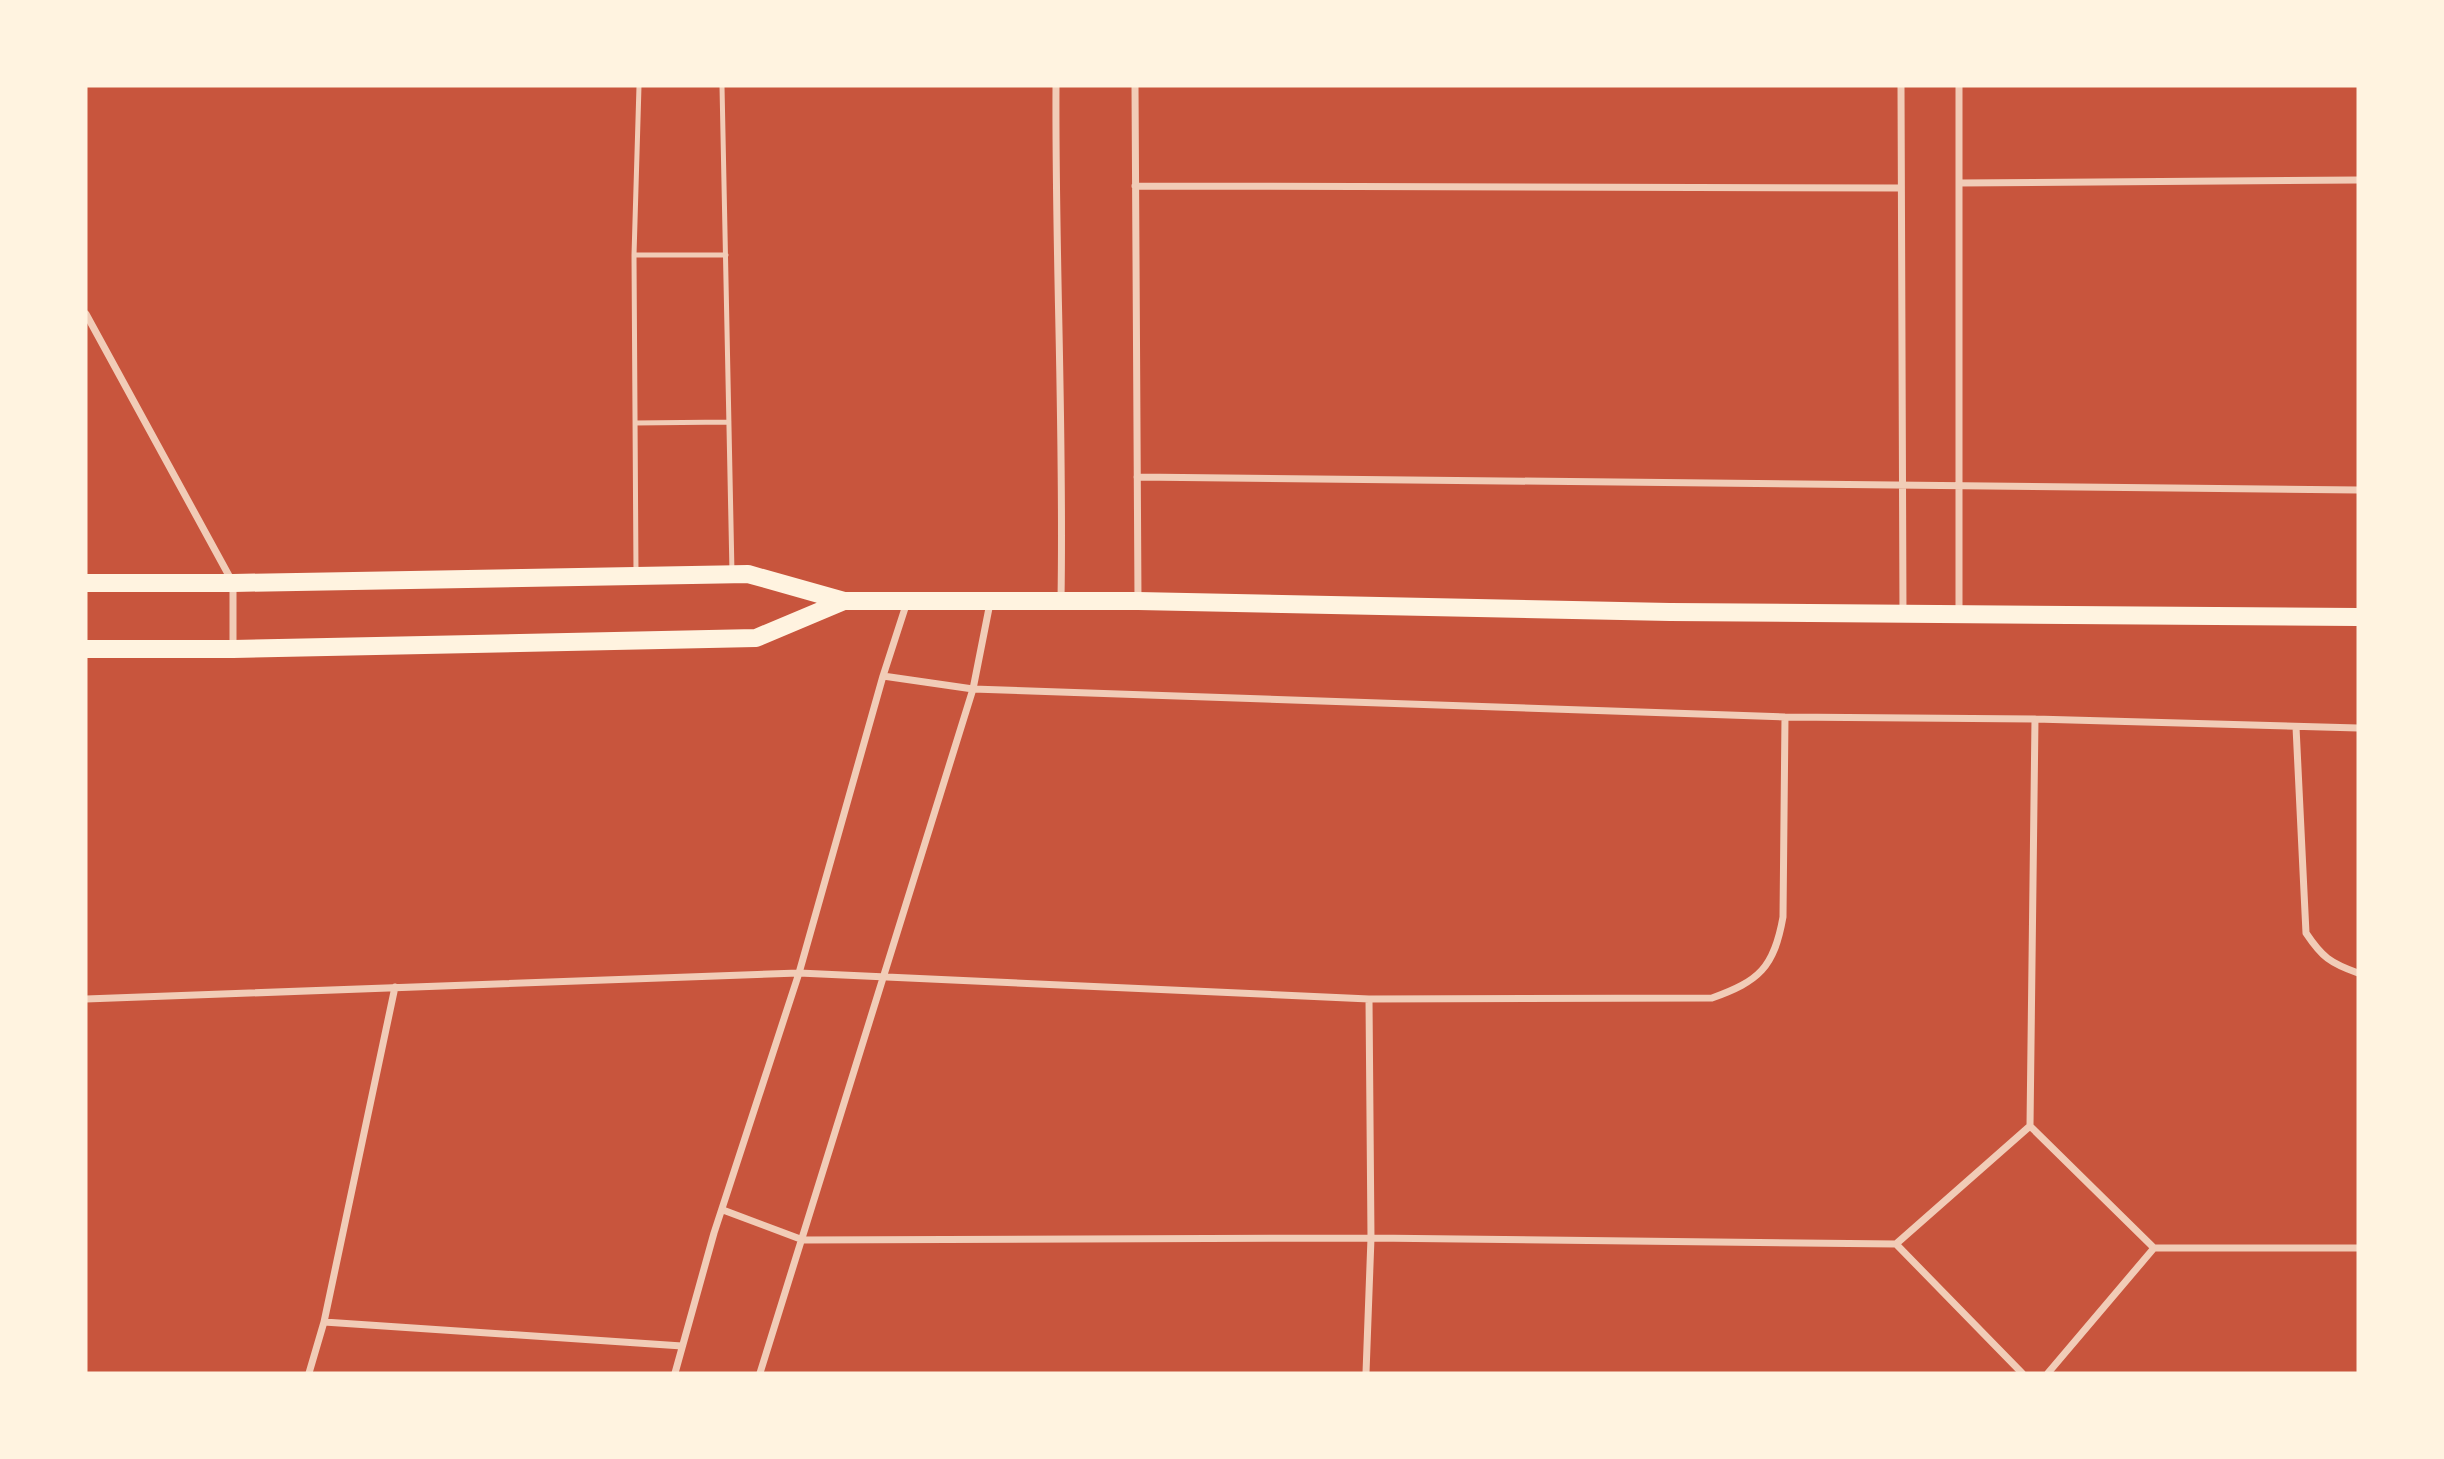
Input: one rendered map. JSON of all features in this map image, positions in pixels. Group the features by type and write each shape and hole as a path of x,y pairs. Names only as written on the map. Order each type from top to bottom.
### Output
{"main road":[{"path":"86,583 748,574 844,601 1061,600 1657,612 2358,617"},
{"path":"86,649 233,649 756,638 844,601"}],"street":[{"path":"1056,86 1062,438 1061,600"},
{"path":"1135,86 1138,601"},
{"path":"1900,86 1903,614"},
{"path":"1959,86 1959,614"},
{"path":"1959,183 2358,180"},
{"path":"1135,186 1901,188"},
{"path":"86,314 233,583 233,649"},
{"path":"86,336 98,337"},
{"path":"1137,477 2358,490"},
{"path":"675,1373 714,1233 799,973 883,676 907,601"},
{"path":"760,1373 973,690 990,602"},
{"path":"883,676 973,690 1785,718 2035,719 2358,728"},
{"path":"86,999 799,973 1369,999 1712,998 1741,987 1758,976 1771,958 1779,939 1783,917 1785,718"},
{"path":"2035,719 2030,1126 2154,1248 2358,1248"},
{"path":"2296,727 2306,933 2321,955 2358,973"},
{"path":"309,1373 324,1322 395,987"},
{"path":"1366,1373 1371,1238 1369,999"},
{"path":"723,1210 803,1240 1371,1238 1896,1244 2030,1126"},
{"path":"1896,1244 2022,1373"},
{"path":"2048,1373 2154,1248"},
{"path":"324,1322 682,1346"}],"lane":[{"path":"636,576 634,255 639,86"},
{"path":"722,86 732,575"},
{"path":"634,255 726,255"},
{"path":"635,423 729,422"}]}
